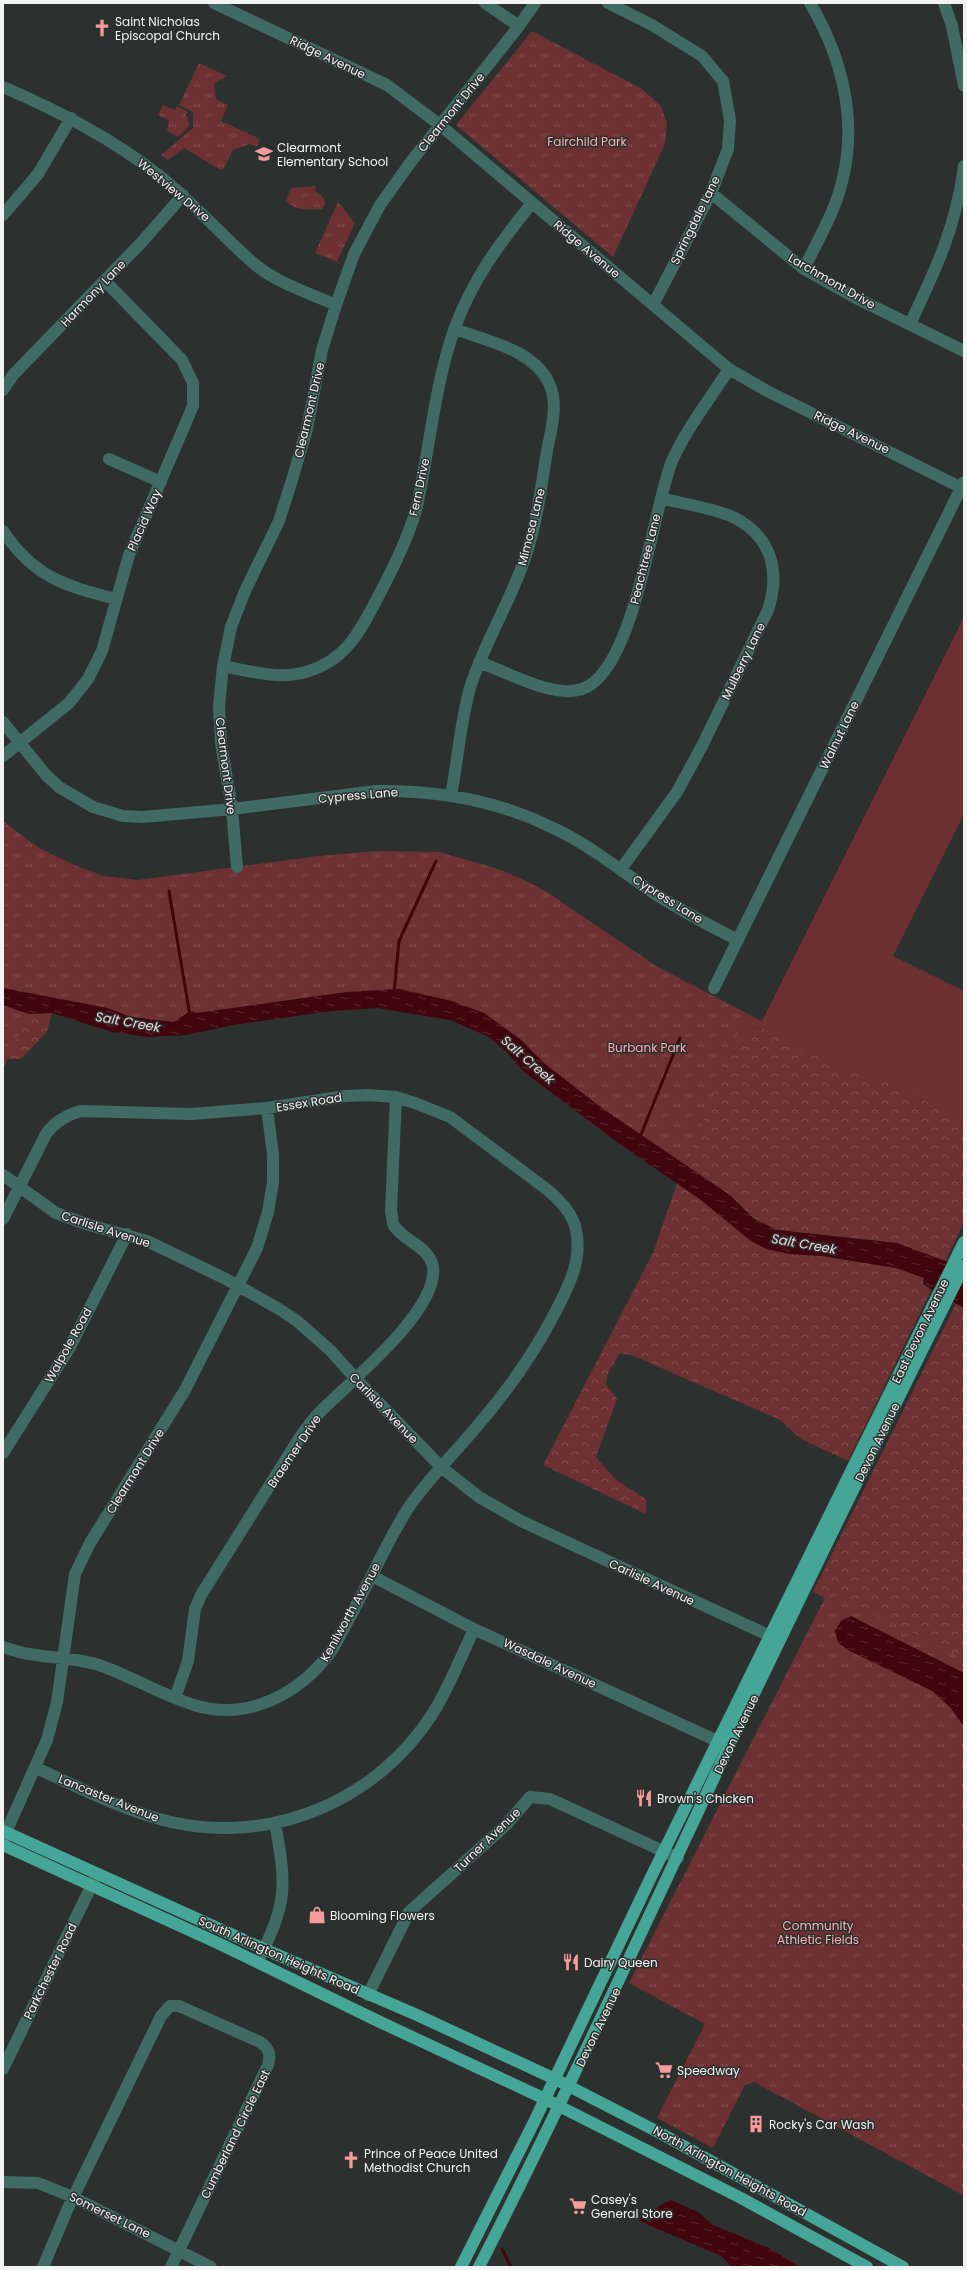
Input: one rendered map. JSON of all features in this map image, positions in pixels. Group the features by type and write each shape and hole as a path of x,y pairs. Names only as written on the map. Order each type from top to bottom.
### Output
{"main road":[{"name":"East Devon Avenue","path":"803,1571 934,1314 964,1242"},
{"name":"Devon Avenue","path":"461,2267 545,2098 663,1851 724,1744 934,1314 964,1266"},
{"name":"Devon Avenue","path":"479,2267 560,2106 678,1858 770,1636 803,1571"},
{"name":"South Arlington Heights Road","path":"4,1834 97,1873 264,1949 453,2031 554,2079"},
{"name":"South Arlington Heights Road","path":"3,1845 258,1961 408,2035 545,2098"},
{"name":"North Arlington Heights Road","path":"554,2079 695,2151 903,2267"},
{"name":"North Arlington Heights Road","path":"545,2098 742,2198 867,2267"}],"street":[{"name":"Ridge Avenue","path":"214,3 387,85 440,125 729,369 767,391 963,486"},
{"path":"485,3 519,26"},
{"name":"Clearmont Drive","path":"237,867 232,809 221,742 219,706 223,666 231,627 245,591 279,521 292,480 307,429 322,350 336,304 354,254 380,205 440,125 519,26 535,3"},
{"name":"Springdale Lane","path":"608,3 652,25 702,56 723,81 730,120 728,149 711,193 653,305"},
{"path":"804,268 831,212 842,182 848,148 848,106 838,63 826,29 810,3"},
{"path":"944,3 952,26 964,86"},
{"name":"Westview Drive","path":"3,87 71,118 131,155 183,195 252,262 291,287 336,304"},
{"path":"3,215 38,174 71,118"},
{"path":"910,324 938,264 952,227 960,195 964,166"},
{"name":"Larchmont Drive","path":"711,193 804,268 856,298 964,352"},
{"name":"Harmony Lane","path":"3,390 13,375 105,281 183,195"},
{"name":"Fern Drive","path":"223,666 270,675 286,675 305,672 333,659 345,650 358,634 392,569 416,509 445,361 455,329 472,288 485,264 532,204"},
{"name":"Placid Way","path":"3,756 69,703 88,678 102,651 129,555 189,420 193,406 193,384 182,360 105,281"},
{"name":"Mimosa Lane","path":"451,795 464,712 479,662 513,590 526,557 537,510 554,403 549,383 535,365 524,356 455,329"},
{"name":"Peachtree Lane","path":"479,662 559,691 574,691 597,681 608,667 642,583 666,477 681,444 729,369"},
{"path":"109,459 161,482"},
{"name":"Walnut Lane","path":"714,988 963,486"},
{"name":"Mulberry Lane","path":"621,870 681,785 702,746 768,610 774,593 775,575 771,559 760,538 747,525 734,518 661,498"},
{"path":"3,531 18,550 50,577 79,589 116,599"},
{"name":"Cypress Lane","path":"3,722 46,775 59,787 74,797 106,811 123,816 143,817 232,809 376,791 399,790 451,795 529,816 567,835 657,895 738,940"},
{"name":"Essex Road","path":"3,1219 46,1134 54,1124 66,1116 80,1111 190,1114 267,1108 368,1094 396,1097 450,1117 549,1190 569,1213 576,1229 578,1244 577,1261 572,1279"},
{"name":"Braemer Drive","path":"175,1698 188,1660 195,1609 201,1595 300,1437 318,1414 392,1343 411,1320 426,1298 432,1282 433,1268 430,1258 394,1225 391,1211 396,1097"},
{"name":"Clearmont Drive","path":"4,1834 36,1768 47,1740 57,1702 75,1574 90,1542 185,1390 257,1248 268,1212 273,1182 273,1154 267,1108"},
{"name":"Carlisle Avenue","path":"3,1175 56,1213 86,1224 148,1241 263,1298 297,1321 330,1351 354,1378 441,1467 479,1497 521,1521 770,1636"},
{"name":"Walpole Road","path":"3,1453 70,1347 127,1234"},
{"name":"Kenilworth Avenue","path":"3,1647 27,1654 64,1658 98,1665 195,1705 236,1709 259,1705 294,1689 316,1670 332,1650 406,1511 514,1381 551,1321 572,1279"},
{"name":"Wasdale Avenue","path":"372,1576 474,1629 724,1744"},
{"name":"Lancaster Avenue","path":"36,1768 134,1810 169,1821 194,1826 221,1828 275,1823 309,1814 341,1799 378,1776 407,1746 433,1713 474,1629"},
{"name":"Turner Avenue","path":"368,1995 409,1912 506,1825 530,1797 550,1799 678,1858"},
{"path":"258,1961 283,1899 283,1860 275,1823"},
{"name":"Parkchester Road","path":"3,2069 97,1873"},
{"name":"Cumberland Circle East","path":"73,2197 161,2016 170,2006 179,2006 251,2037 266,2046 270,2057 268,2065 179,2249"},
{"name":"Somerset Lane","path":"3,2182 38,2183 73,2197 179,2249 211,2267"},
{"path":"43,2267 54,2238 73,2197"},
{"path":"171,2267 179,2249"}],"green space":[{"name":"Fairchild Park","path":"532,31 642,89 661,106 667,123 665,144 613,257 456,125"},
{"path":"199,63 227,76 214,84 216,99 228,105 221,121 260,139 257,147 250,144 233,150 224,168 221,170 184,148 168,160 161,155 193,128 193,112 179,105"},
{"path":"163,105 175,110 177,106 188,112 185,116 188,117 187,120 190,125 178,137 167,131 169,120 158,115"},
{"path":"315,186 316,192 325,201 322,209 307,210 298,208 286,201 291,188"},
{"path":"338,202 355,223 337,262 315,253"},
{"path":"964,617 964,814 893,956 964,991 964,1123 892,1084 863,1074 850,1073 760,1027 753,1028 737,1052 730,1053 746,1013 762,1021"},
{"name":"Burbank Park","path":"3,819 7,824 39,848 74,865 104,876 138,880 319,856 378,851 439,852 495,868 522,879 547,892 656,966 746,1013 686,1166 599,1106 545,1064 520,1039 400,989 347,992 197,1013 190,1011 175,1022 131,1017 107,1008 3,988"},
{"path":"3,1005 29,1014 52,1013 47,1032 21,1059 8,1059"},
{"path":"3,1005 29,1014 3,1069"},
{"path":"760,1027 850,1073 863,1074 892,1084 964,1123 964,1222 945,1262 897,1243 777,1230 753,1218 731,1196 599,1106 730,1053 737,1052 753,1028"},
{"path":"677,1183 701,1200 751,1241 790,1254 822,1256 896,1268 924,1278 923,1284 931,1290 848,1461 801,1439 780,1420 634,1356 620,1353 608,1373 606,1384 617,1399 596,1457 615,1479 646,1499 646,1514 543,1465 653,1253"},
{"path":"956,1304 964,1308 964,1670 813,1592"},
{"name":"Community Athletic Fields","path":"829,1590 964,1659 963,2195 754,2082 745,2085 713,2148 657,2118 705,2024 629,1983"}],"water":[{"name":"Salt Creek","path":"3,988 107,1008 131,1017 174,1022 190,1011 197,1013 347,992 400,989 452,1001 484,1013 520,1039 545,1064 599,1106 731,1196 753,1218 777,1230 897,1243 964,1268 964,1308 923,1284 924,1278 896,1268 822,1256 790,1254 766,1249 751,1241 701,1200 621,1145 523,1071 506,1051 487,1036 450,1020 378,1008 331,1011 234,1025 186,1035 148,1037 112,1032 52,1013 29,1014 3,1005"},
{"path":"851,1616 964,1673 964,1727 950,1707 932,1691 850,1651 838,1643 835,1631 841,1621"},
{"path":"671,2200 698,2212 713,2225 769,2248 800,2267 732,2267 721,2256 639,2221 641,2218 650,2222 659,2206"}],"waterway":[{"path":"394,993 399,941 436,861"},
{"path":"169,891 190,1016"},
{"path":"640,1137 680,1038"},
{"path":"502,2249 511,2267"}],"place":[{"name":"Saint Nicholas Episcopal Church","path":"102,28"},
{"name":"Clearmont Elementary School","path":"264,154"},
{"name":"Brown's Chicken","path":"644,1798"},
{"name":"Blooming Flowers","path":"317,1915"},
{"name":"Dairy Queen","path":"571,1962"},
{"name":"Speedway","path":"664,2070"},
{"name":"Rocky's Car Wash","path":"756,2124"},
{"name":"Prince of Peace United Methodist Church","path":"351,2160"},
{"name":"Casey's General Store","path":"578,2206"}]}
